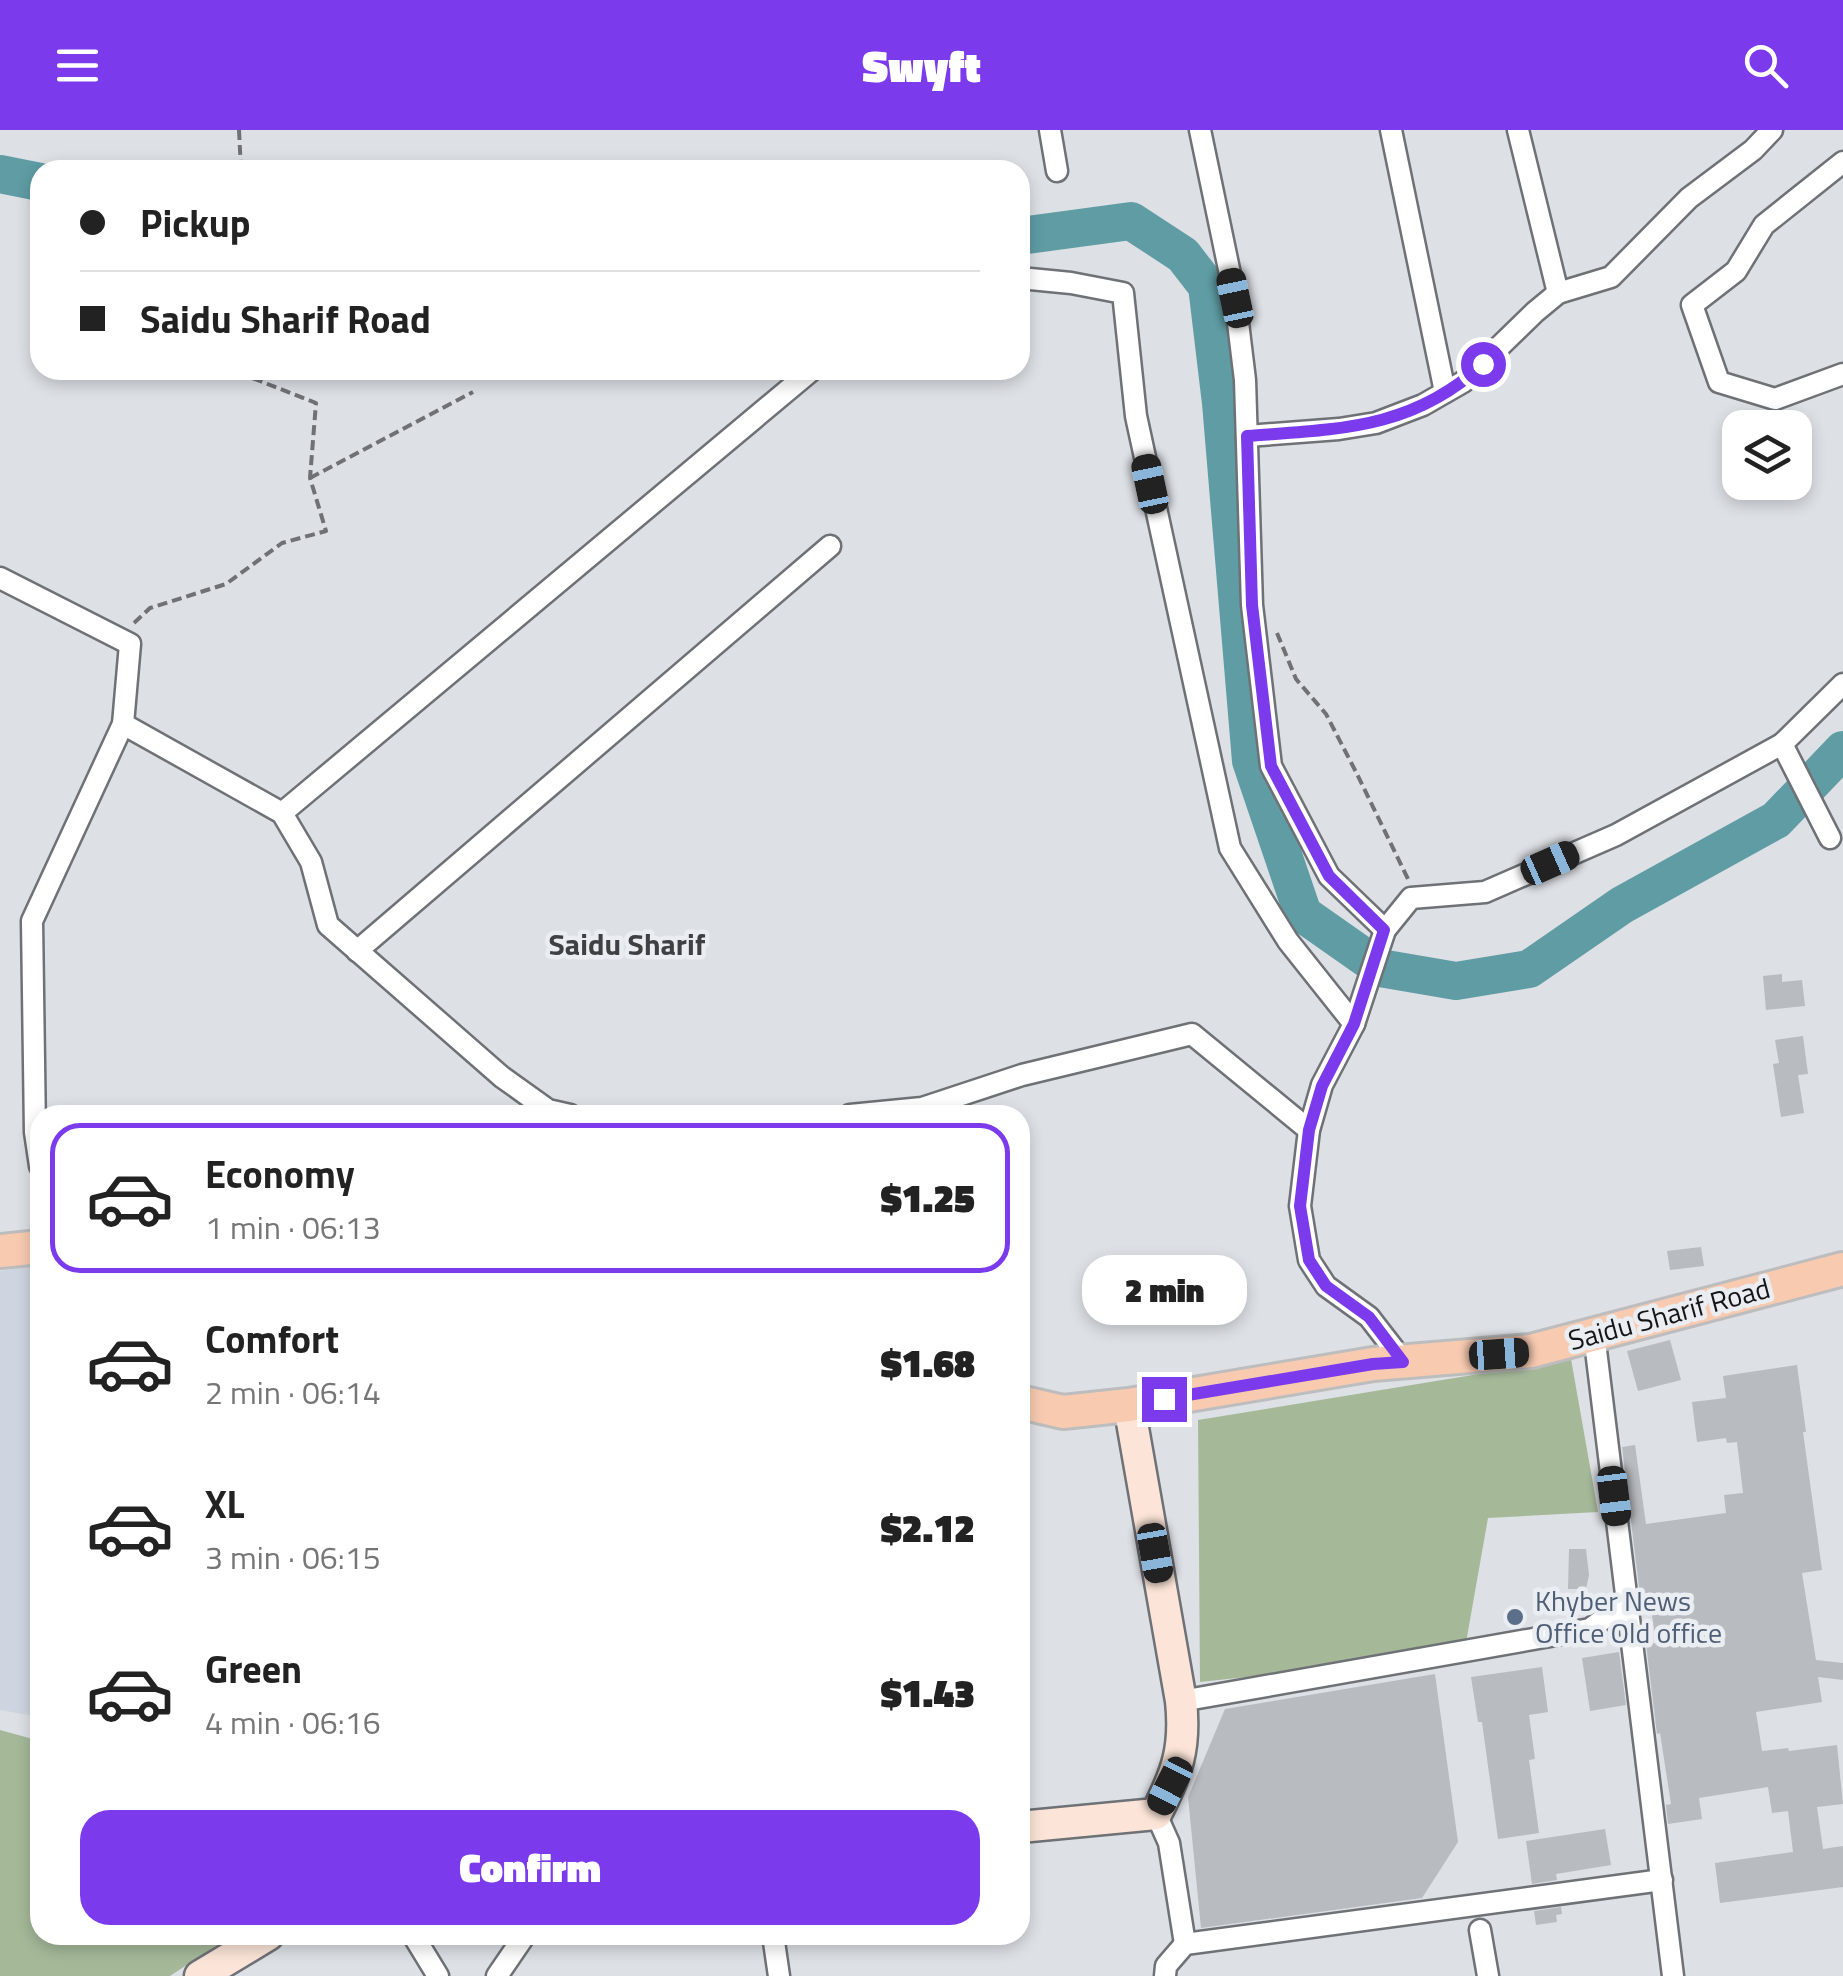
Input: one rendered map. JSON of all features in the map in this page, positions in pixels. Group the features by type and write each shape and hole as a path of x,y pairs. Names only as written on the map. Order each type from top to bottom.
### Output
{"main road":[{"path":"0,1250 30,1248"},
{"name":"Saidu Sharif Road","path":"1030,1404 1063,1412 1373,1364 1532,1351 1843,1270"}],"street":[{"path":"1050,130 1057,171"},
{"path":"1200,130 1235,298 1245,380 1252,605 1271,766 1329,876 1384,931"},
{"path":"1392,130 1445,392"},
{"path":"1518,130 1558,293"},
{"path":"1247,436 1376,423 1423,405 1463,382 1558,293 1611,278 1689,198 1753,150 1772,130"},
{"path":"1843,162 1764,225 1736,271 1692,305 1719,382 1775,399 1843,374"},
{"path":"1030,279 1124,293 1136,416 1230,848 1288,941 1354,1024"},
{"path":"282,813 800,380"},
{"path":"357,951 830,546"},
{"path":"0,578 130,644 123,724 32,921 35,1105"},
{"path":"1403,1362 1369,1317 1326,1286 1309,1260 1300,1206 1309,1130 1322,1086 1354,1024 1384,931 1412,898 1485,892 1616,835 1782,745 1843,684"},
{"path":"123,724 282,813 311,862 328,925 502,1077 541,1105"},
{"path":"1782,745 1830,838"},
{"path":"931,1105 1022,1075 1192,1034 1309,1130"},
{"path":"1594,1334 1674,1976"},
{"path":"1129,1404 1184,1731 1170,1786 1156,1814"},
{"path":"1181,1701 1590,1629 1627,1601"},
{"path":"1030,1826 1156,1814"},
{"path":"1156,1814 1169,1843 1185,1944"},
{"path":"1166,1976 1166,1966 1185,1944 1662,1880"},
{"path":"1480,1930 1488,1976"},
{"path":"200,1976 251,1945"},
{"path":"419,1945 438,1976"},
{"path":"497,1976 518,1945"},
{"path":"774,1945 779,1976"}],"path":[{"path":"238,130 241,160"},
{"path":"118,638 150,608 226,584 282,543 326,531 310,478 316,403 257,380"},
{"path":"310,478 473,392"},
{"path":"1277,632 1296,679 1326,714 1356,772 1408,880 1412,898"}],"shaded area":[{"path":"30,1266 30,1715 0,1710 0,1271"}],"green space":[{"path":"1571,1359 1598,1512 1488,1518 1464,1654 1200,1682 1198,1420"},
{"path":"0,1730 30,1738 30,1945 217,1945 170,1976 0,1976"}],"building":[{"path":"1782,974 1782,982 1802,980 1805,1006 1766,1010 1763,976"},
{"path":"1803,1036 1808,1074 1798,1075 1804,1113 1781,1117 1773,1064 1779,1063 1775,1040"},
{"path":"1701,1247 1704,1266 1670,1270 1667,1251"},
{"path":"1670,1340 1681,1380 1638,1391 1627,1351"},
{"path":"1797,1365 1822,1570 1802,1573 1816,1660 1843,1663 1843,1680 1818,1677 1822,1702 1756,1712 1762,1751 1837,1745 1843,1804 1817,1807 1823,1849 1843,1846 1843,1887 1720,1903 1715,1863 1793,1852 1788,1811 1772,1813 1768,1787 1699,1798 1702,1819 1668,1824 1666,1805 1671,1804 1660,1733 1657,1734 1646,1644 1656,1643 1649,1594 1640,1595 1622,1447 1635,1445 1646,1524 1726,1513 1724,1495 1743,1493 1737,1442 1727,1443 1726,1438 1697,1442 1692,1402 1726,1398 1723,1376"},
{"path":"1569,1549 1586,1549 1586,1589 1568,1589"},
{"path":"1619,1652 1626,1705 1590,1711 1582,1658"},
{"path":"1542,1667 1548,1712 1529,1715 1535,1759 1529,1760 1539,1833 1498,1839 1482,1722 1478,1722 1471,1677"},
{"path":"1435,1674 1458,1842 1422,1898 1201,1928 1188,1797 1225,1709"},
{"path":"1605,1829 1611,1865 1556,1874 1557,1880 1532,1884 1526,1841"},
{"path":"1561,1907 1557,1922 1536,1925 1534,1911"}],"waterway":[{"path":"0,174 30,180"},
{"path":"1030,235 1131,221 1183,255 1207,286 1221,403 1251,761 1303,914 1380,968 1456,981 1529,969 1622,905 1776,820 1843,750"}],"place":[{"name":"Khyber News Office Old office","path":"1515,1617"}],"district":[{"name":"Saidu Sharif","path":"627,945"}],"route":[{"path":"1164,1399 1403,1362 1369,1317 1326,1286 1309,1260 1300,1206 1309,1130 1322,1086 1354,1024 1384,930 1329,876 1271,766 1252,605 1247,436 1376,423 1423,405 1463,382 1483,364"}]}
